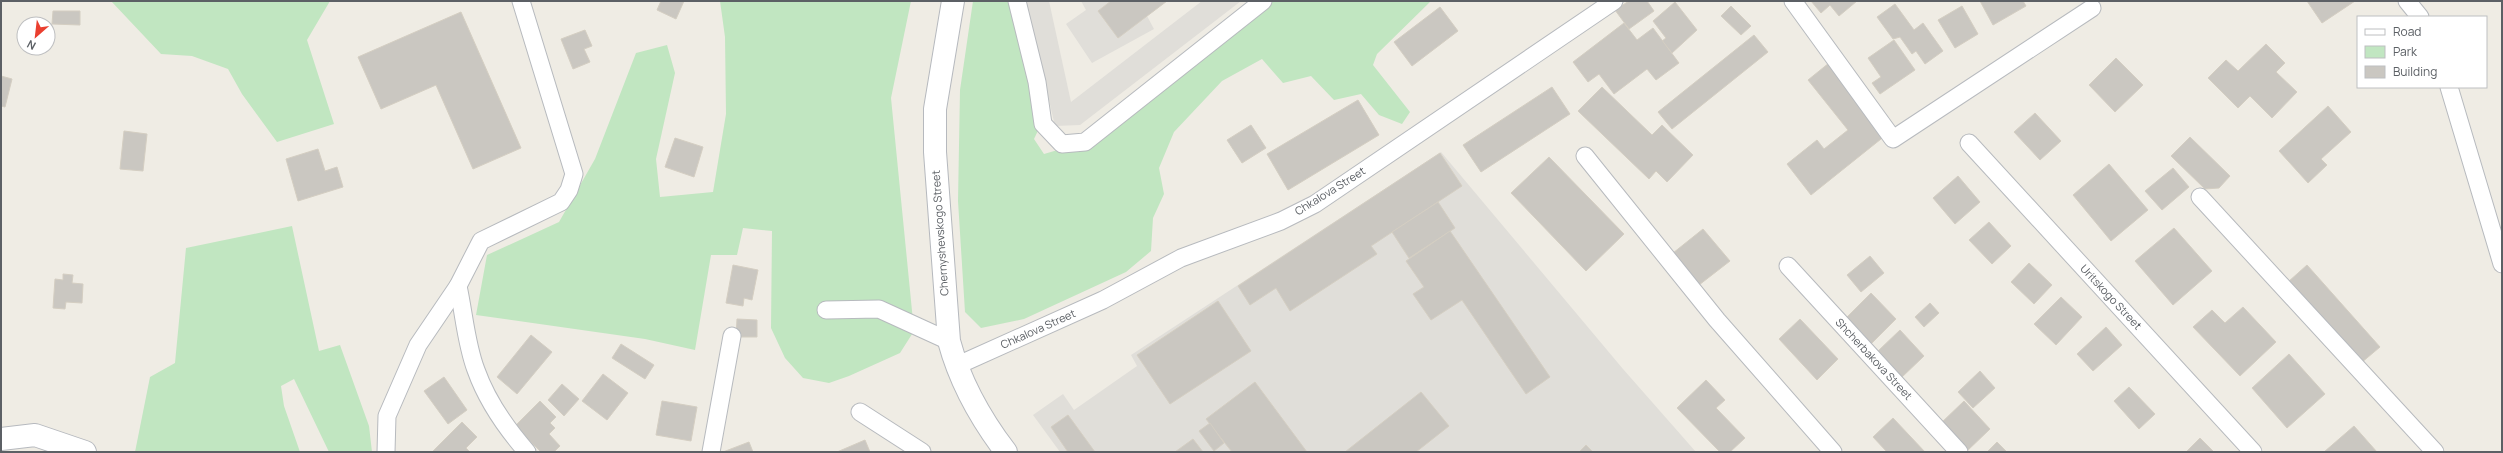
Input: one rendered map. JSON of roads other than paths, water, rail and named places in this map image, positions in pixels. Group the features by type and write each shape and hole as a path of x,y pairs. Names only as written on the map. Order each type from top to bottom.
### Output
{"main road":[{"name":"Chernyshevskogo Street","path":"953,1 935,109 935,152 949,341 956,366 970,398 990,431 1006,452"},
{"path":"1,439 35,436 85,452"}],"street":[{"path":"386,452 388,416 418,345 458,286 481,241 561,202 569,190 574,174 521,1"},
{"path":"1017,1 1037,82 1043,124 1062,144 1085,142 1263,1"},
{"name":"Chkalova Street","path":"956,366 1103,300 1181,258 1281,221 1315,204 1614,1"},
{"path":"1793,1 1893,139 2092,8"},
{"path":"2407,1 2419,16"},
{"path":"2449,88 2502,264"},
{"name":"Uritskogo Street","path":"1969,143 2253,452"},
{"path":"1586,156 1717,320 1833,452"},
{"path":"2200,197 2436,452"},
{"name":"Shcherbakova Street","path":"1788,266 1959,452"},
{"path":"458,286 475,369 489,400 510,433 527,452"},
{"path":"826,310 879,309 949,341"},
{"path":"711,452 732,336"},
{"path":"860,412 922,452"}]}
